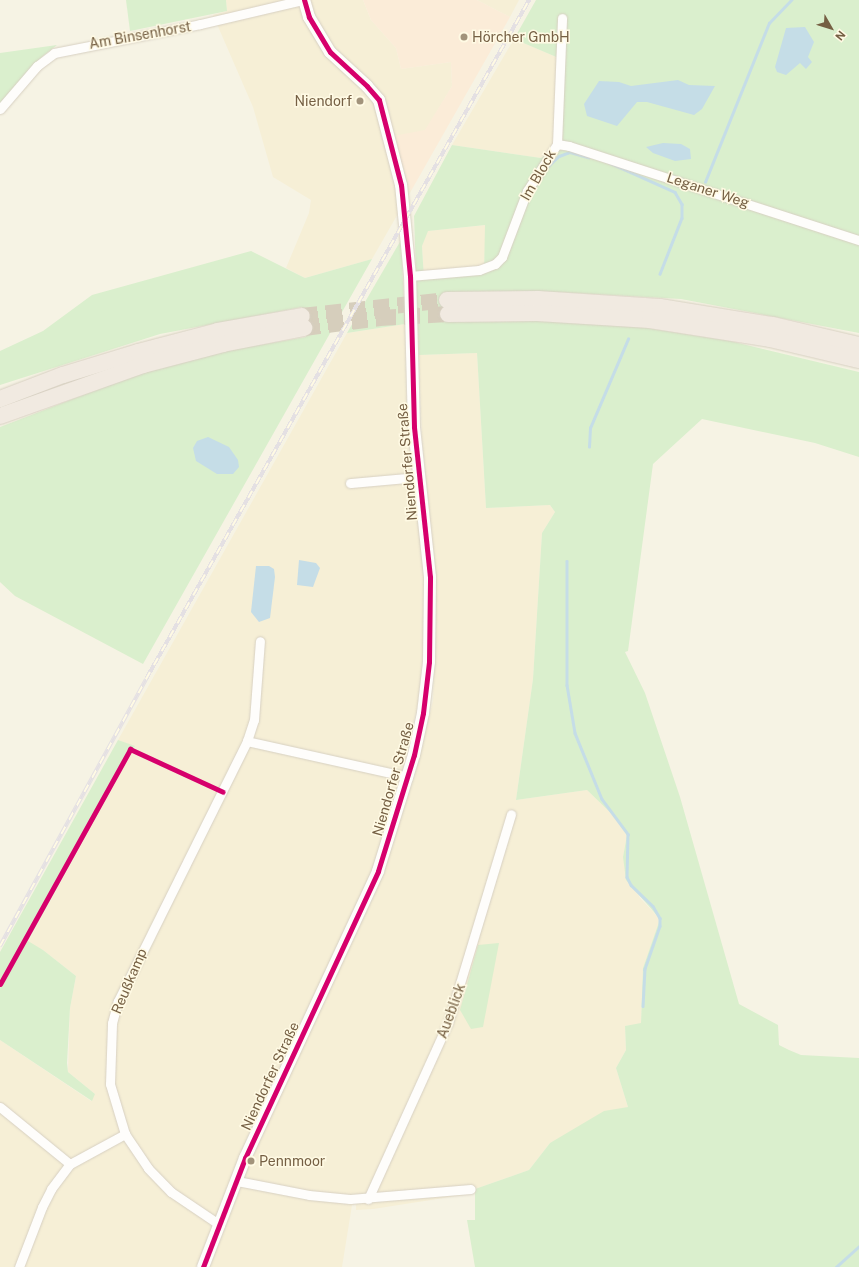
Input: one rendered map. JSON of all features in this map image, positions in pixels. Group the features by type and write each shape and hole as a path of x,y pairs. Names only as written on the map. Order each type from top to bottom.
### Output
{"highway":[{"path":"859,345 773,325 660,307 538,299 447,307 650,320 770,339 859,360"},
{"path":"0,399 63,375 138,352 218,331 303,322 143,365 0,416"}],"main road":[{"name":"Niendorfer Straße","path":"204,1267 237,1181 364,905 378,871 408,777 423,713 429,662 430,577 414,427 410,276 401,185 379,100 367,86 337,61 330,52 309,17 303,0"}],"street":[{"name":"Am Binsenhorst","path":"0,109 36,66 54,53 200,24 303,0"},
{"name":"Im Block","path":"410,276 480,270 495,264 506,248 527,191 556,144 562,18"},
{"name":"Leganer Weg","path":"556,144 584,150 859,240"},
{"path":"350,483 419,477"},
{"name":"Reußkamp","path":"220,1225 171,1192 148,1168 125,1134 110,1084 109,1047 117,1005 247,741 254,720 260,641"},
{"path":"247,741 408,777"},
{"name":"Aueblick","path":"368,1199 448,1023 511,814"},
{"path":"0,1107 70,1164"},
{"path":"19,1267 42,1207 51,1189 70,1164 125,1134"},
{"path":"237,1181 309,1195 368,1199 471,1189"}],"shaded area":[{"path":"226,0 363,0 371,20 396,48 401,69 451,62 452,86 403,168 411,191 372,259 305,278 286,268 309,213 311,200 273,177 253,107 213,15 227,11"},
{"path":"363,0 477,0 510,17 411,191 393,136 425,130 452,86 451,62 401,69 396,48 371,20"},
{"path":"477,0 519,0 510,17"},
{"path":"514,39 561,59 561,131 550,151 541,158 452,145"},
{"path":"486,225 484,274 424,279 422,246 427,231"},
{"path":"405,324 406,392 412,473 424,568 424,641 418,703 399,787 369,879 251,1128 196,1267 0,1267 0,1040 91,1101 95,1094 68,1072 70,1008 76,976 43,950 28,942 135,747 118,740 347,333"},
{"path":"477,353 486,508 550,505 555,512 542,533 533,679 516,800 587,790 617,819 627,835 623,857 640,898 660,919 643,968 641,1024 625,1026 626,1050 616,1068 628,1107 550,1143 529,1170 475,1189 476,1193 373,1209 356,1210 356,1204 352,1205 342,1267 210,1267 261,1135 377,890 415,775 433,701 436,608 434,558 422,438 419,355"}],"green space":[{"path":"126,0 226,0 227,11 130,31"},
{"path":"536,0 859,0 859,333 681,299 558,292 445,293 446,322 595,320 730,341 859,372 859,457 815,443 702,419 653,464 628,651 625,652 645,693 680,797 739,1004 778,1025 779,1045 789,1050 801,1055 859,1058 859,1267 475,1267 467,1220 475,1220 475,1189 529,1170 550,1143 604,1111 628,1107 616,1068 626,1050 625,1026 641,1023 643,968 660,919 626,880 623,857 627,835 617,819 587,790 516,800 533,679 542,533 555,512 550,505 486,508 477,353 419,355 414,216 452,145 541,158 550,151 561,131 561,59 514,39","holes":["485,225 484,274 424,279 422,246 428,231"]},
{"path":"57,45 43,56 0,104 0,53"},
{"path":"401,240 405,324 347,333"},
{"path":"251,251 305,278 372,259 143,664 15,596 0,582 0,427 143,372 224,351 306,337 302,307 160,334 0,385 0,351 43,331 92,295"},
{"path":"118,740 135,746 28,941 43,950 76,976 70,1008 67,1063 68,1072 95,1094 92,1101 0,1040 0,952"},
{"path":"499,943 483,1027 471,1029 460,1010 478,945"}],"water":[{"path":"805,27 814,42 808,57 812,62 806,69 800,63 786,75 777,72 775,67 786,28"},
{"path":"678,80 689,85 715,86 702,109 694,115 647,102 637,102 617,126 587,116 584,104 599,81 619,82 631,86"},
{"path":"663,143 681,144 690,149 691,159 675,161 653,153 646,147"},
{"path":"208,437 229,447 238,460 239,467 233,474 217,474 196,461 193,448 197,441"},
{"path":"299,560 316,563 320,568 313,587 297,585"},
{"path":"256,566 269,566 274,569 275,577 270,618 259,622 251,612"}],"waterway":[{"path":"705,182 769,23 791,0"},
{"path":"547,167 559,156 570,152 588,157"},
{"path":"610,163 675,192 682,204 682,218 660,274"},
{"path":"589,447 590,428 628,339"},
{"path":"567,561 567,685 575,733 602,799 628,834 627,877 631,885 653,906 660,918 660,926 645,969 643,1006"},
{"path":"836,1267 859,1246"}],"tunnel":[{"path":"302,316 447,300"},
{"path":"304,328 380,318 448,314"}],"railway":[{"path":"0,946 146,679 529,0"}],"cycle path":[{"path":"203,1267 245,1158 378,871 414,755 423,713 429,662 430,577 414,427 410,276 401,185 379,100 367,86 330,52 309,17 304,0"},
{"path":"0,984 130,749 223,792"}],"place":[{"name":"Hörcher GmbH","path":"464,37"},
{"name":"Niendorf","path":"360,101"},
{"name":"Pennmoor","path":"251,1161"}]}
